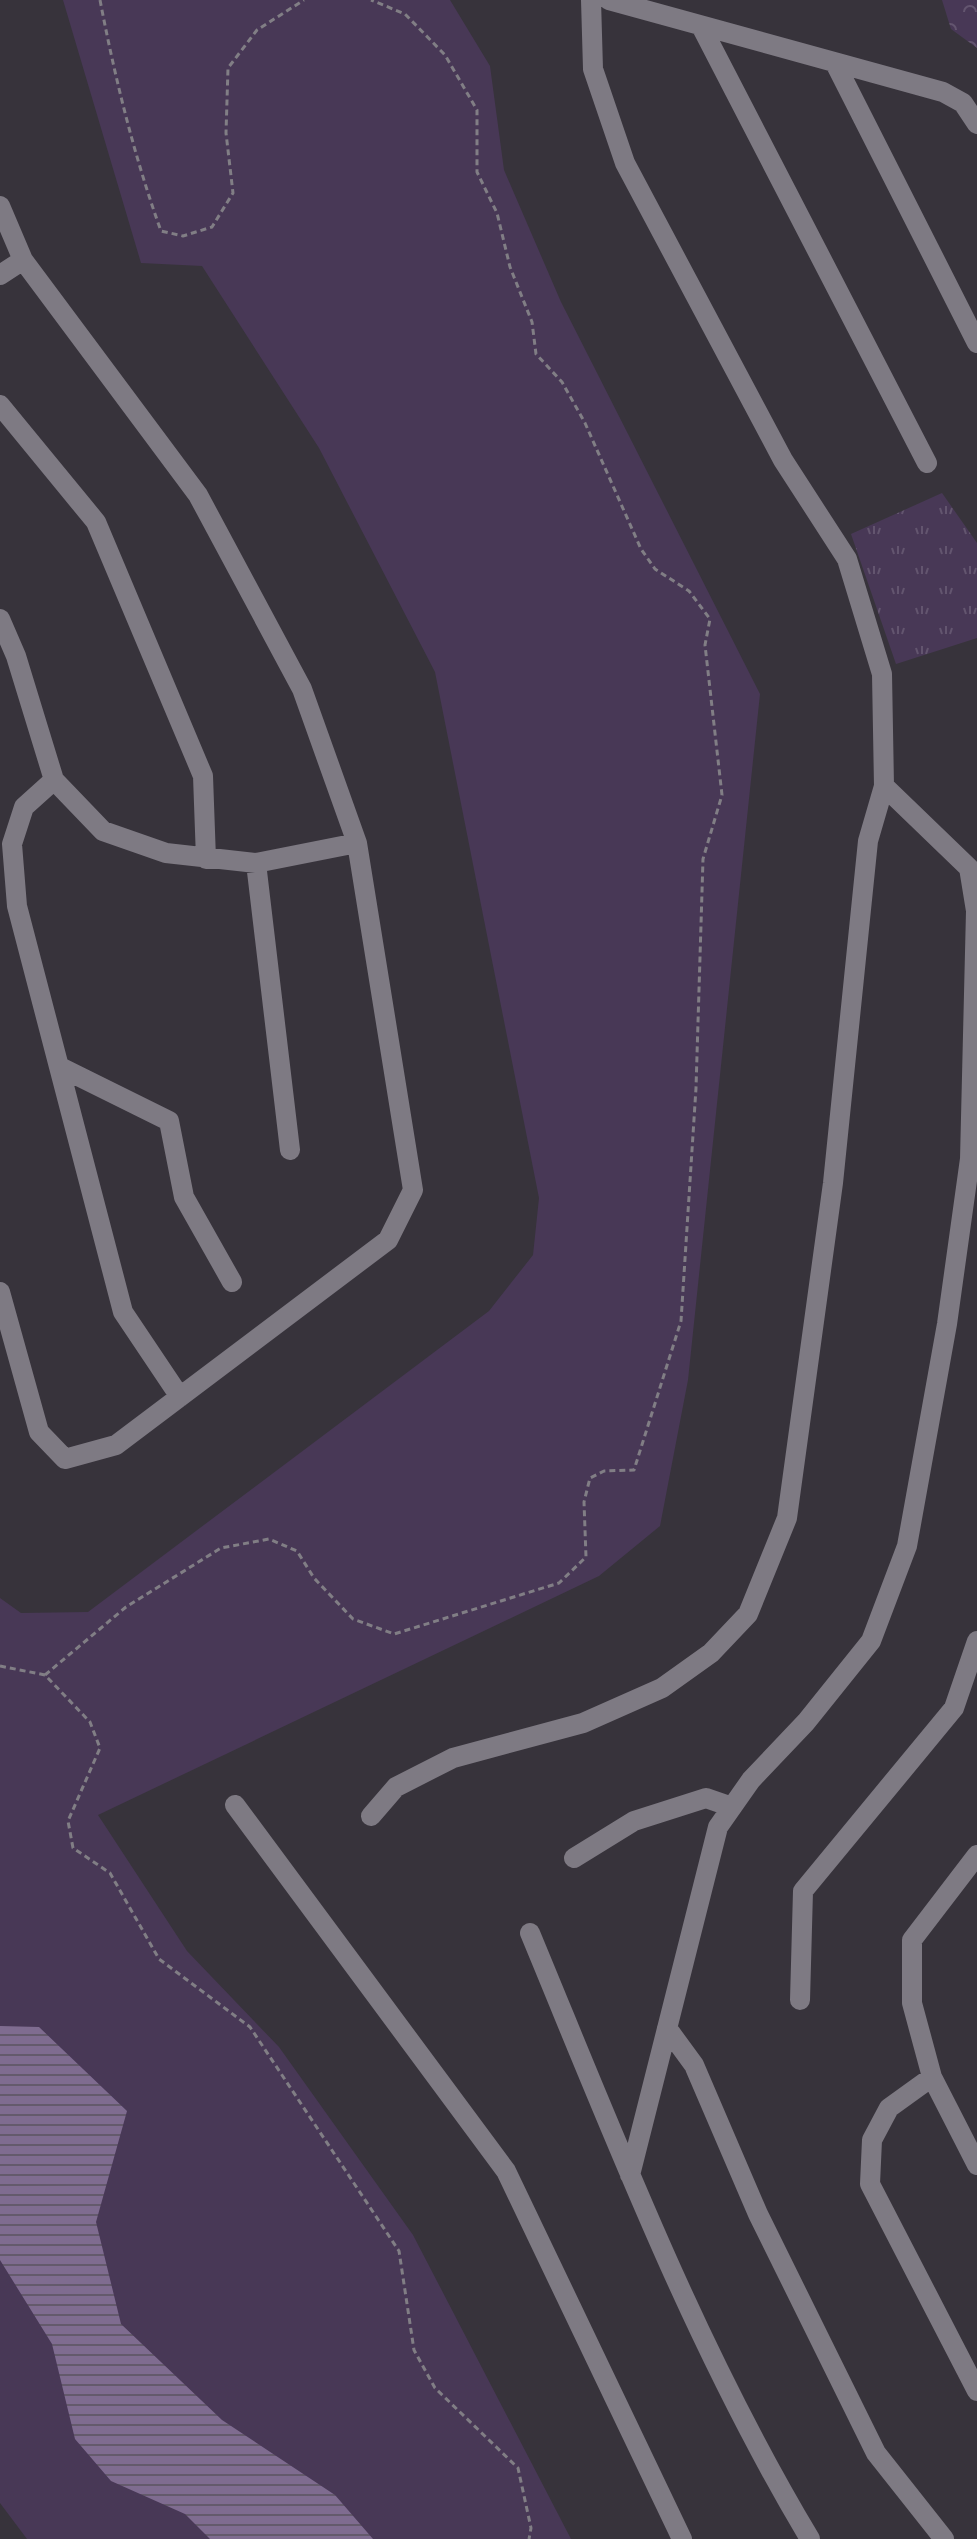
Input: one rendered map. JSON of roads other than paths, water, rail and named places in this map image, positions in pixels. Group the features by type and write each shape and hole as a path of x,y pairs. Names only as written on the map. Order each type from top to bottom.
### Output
{"street":[{"path":"371,1816 396,1787 453,1758 583,1723 662,1688 711,1653 748,1614 787,1518 833,1183 868,841 884,786 882,674 847,559 783,460 625,163 593,69 591,0"},
{"path":"609,0 943,92 963,103 977,124"},
{"path":"701,26 927,463"},
{"path":"835,63 977,343"},
{"path":"0,206 23,260 198,495 302,689 357,843 413,1190 388,1240 116,1445 65,1459 39,1432 0,1292"},
{"path":"0,275 23,260"},
{"path":"0,405 96,522 203,776 206,859"},
{"path":"0,619 8,655 54,780 103,831 166,853 256,863 357,843"},
{"path":"54,780 24,807 12,844 17,906 123,1312 180,1397"},
{"path":"630,2175 718,1827 751,1780 806,1722 871,1641 907,1546 947,1324 970,1159 976,911 973,863 884,786"},
{"path":"256,863 290,1150"},
{"path":"60,1067 169,1121 184,1197 232,1282"},
{"path":"800,2000 803,1891 954,1708 977,1641"},
{"path":"574,1858 634,1821 706,1798 732,1807"},
{"path":"235,1805 506,2171 682,2539"},
{"path":"977,1855 912,1940 912,2003 932,2077 977,2165"},
{"path":"530,1933 630,2175 762,2459 810,2539"},
{"path":"667,2028 694,2065 758,2214 876,2453 944,2539"},
{"path":"932,2077 889,2108 872,2140 870,2184 977,2391"}]}
